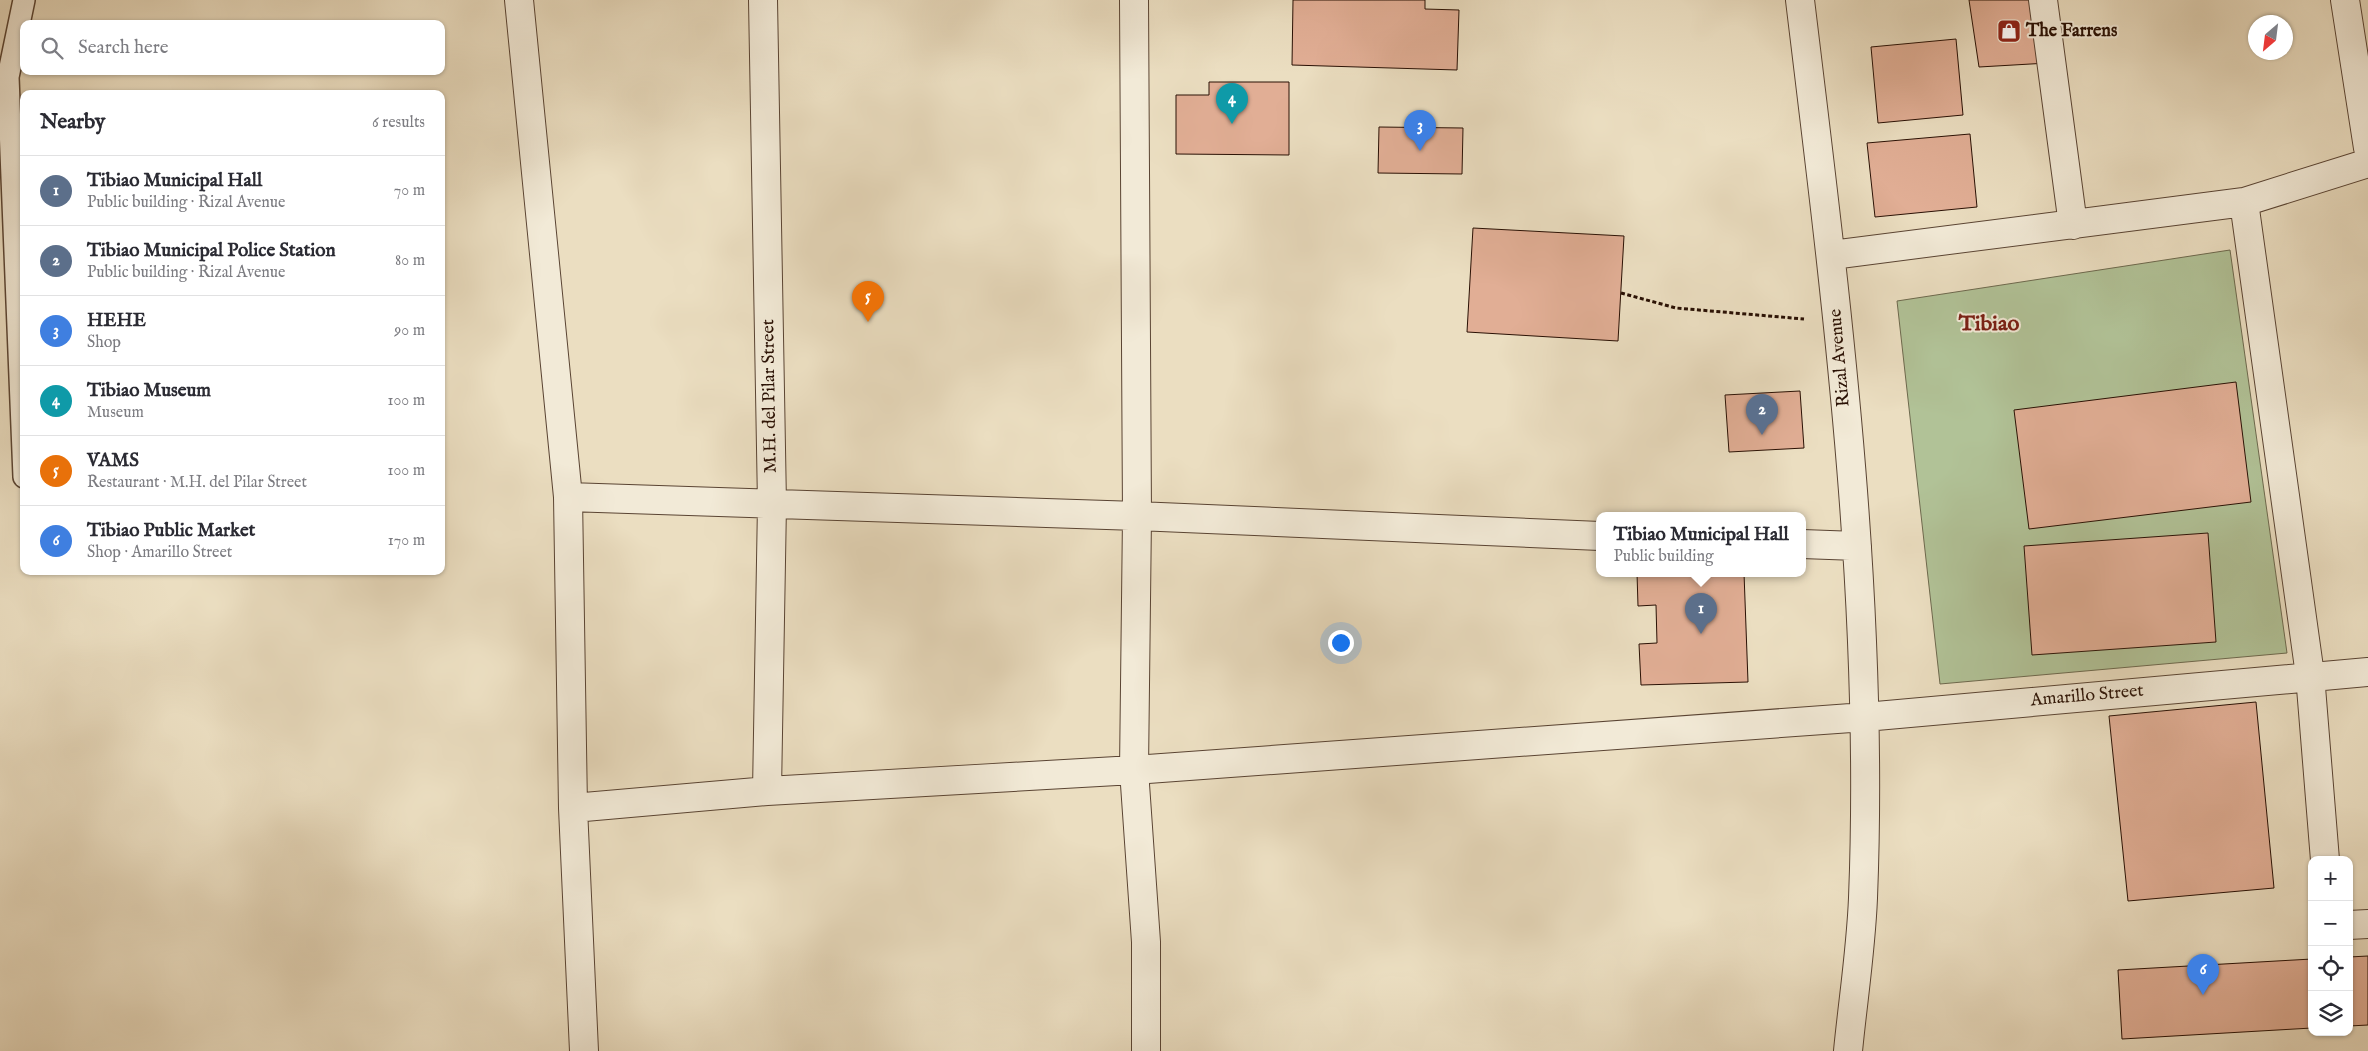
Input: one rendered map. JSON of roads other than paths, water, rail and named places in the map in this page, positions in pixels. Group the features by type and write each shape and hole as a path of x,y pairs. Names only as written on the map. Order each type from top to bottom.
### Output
{"street":[{"path":"519,0 568,497 573,808 584,1051"},
{"name":"M.H. del Pilar Street","path":"763,0 772,504 768,792"},
{"path":"1134,0 1137,516 1134,770 1146,942 1146,1051"},
{"name":"Rizal Avenue","path":"1800,0 1832,255 1857,546 1865,717 1863,900 1848,1051"},
{"path":"2043,0 2073,225"},
{"path":"2345,0 2368,148"},
{"path":"1832,255 2244,202 2368,163"},
{"path":"2244,202 2310,675 2325,856"},
{"path":"568,497 1137,516 1596,536"},
{"path":"1806,544 1857,546"},
{"name":"Amarillo Street","path":"573,808 768,792 1134,770 1865,717 2310,675 2368,672"},
{"path":"2353,925 2368,924"}],"lane":[{"path":"20,377 8,77 24,0"}],"place":[{"name":"The Farrens","path":"2009,31"},
{"name":"Tibiao Museum","path":"1232,124"},
{"name":"HEHE","path":"1420,151"},
{"name":"VAMS","path":"868,322"},
{"name":"Tibiao Municipal Police Station","path":"1762,435"},
{"name":"Tibiao Municipal Hall","path":"1701,634"},
{"name":"Tibiao Public Market","path":"2203,995"}],"district":[{"name":"Tibiao","path":"1989,324"}]}
